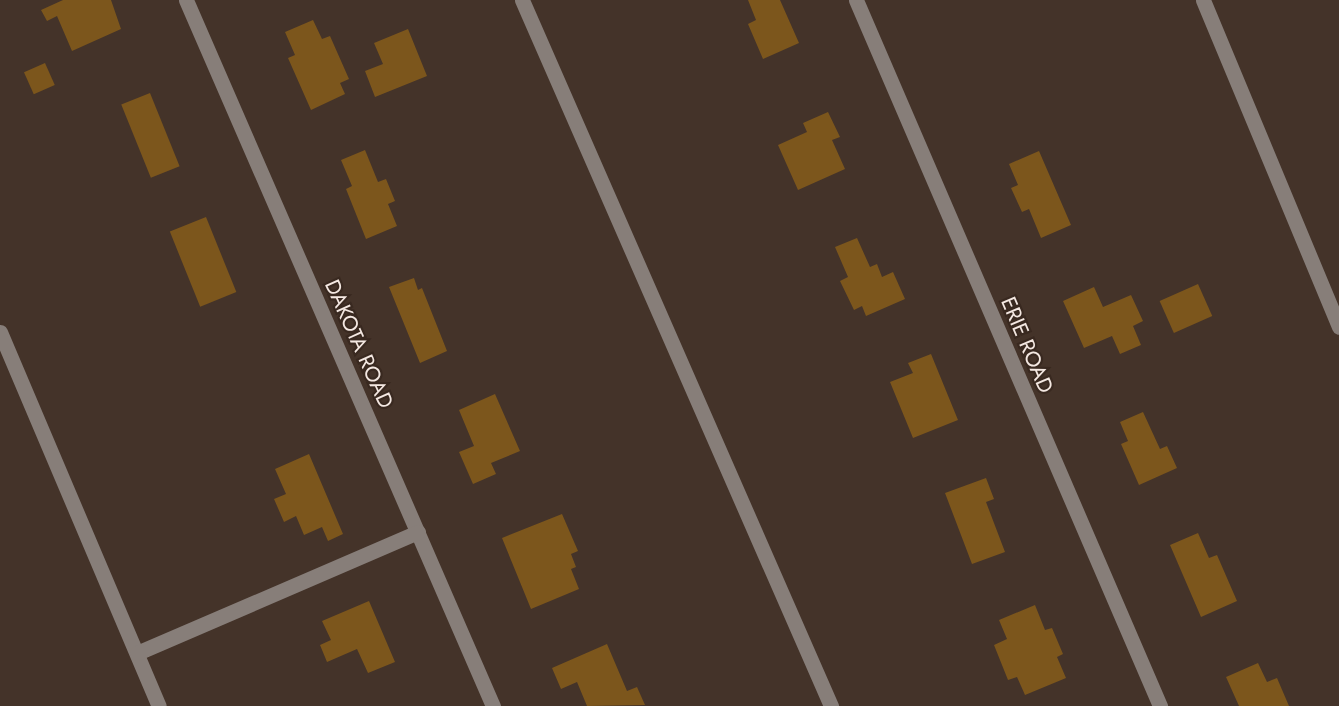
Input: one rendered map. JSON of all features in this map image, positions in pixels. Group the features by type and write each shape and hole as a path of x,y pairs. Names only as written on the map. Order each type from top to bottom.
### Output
{"street":[{"name":"DAKOTA ROAD","path":"186,0 493,706"},
{"path":"522,0 831,706"},
{"name":"ERIE ROAD","path":"856,0 1160,706"},
{"path":"1203,0 1339,327"},
{"path":"0,332 159,706"},
{"path":"137,653 418,532"}],"building":[{"path":"63,0 111,0 121,29 72,51 57,16 47,21 41,10"},
{"path":"748,0 780,0 799,43 763,59 748,24 756,20"},
{"path":"313,20 322,39 330,36 349,79 340,83 345,94 311,110 288,58 295,55 285,32"},
{"path":"408,29 427,76 375,97 365,71 383,64 374,43"},
{"path":"45,63 55,85 34,94 24,72"},
{"path":"150,93 180,166 151,178 121,105"},
{"path":"828,112 840,137 832,140 845,169 798,190 778,145 807,132 803,123"},
{"path":"365,150 378,182 386,179 395,201 388,204 397,226 366,239 346,189 352,186 341,160"},
{"path":"1039,151 1071,225 1041,238 1029,209 1022,212 1011,188 1018,185 1009,164"},
{"path":"206,217 236,292 200,307 170,232"},
{"path":"857,238 870,267 877,264 882,277 893,272 905,299 866,316 862,306 854,310 840,281 848,277 835,247"},
{"path":"414,278 418,290 422,288 447,351 420,363 389,287"},
{"path":"1198,284 1212,316 1174,333 1160,301"},
{"path":"1094,287 1103,307 1131,295 1143,321 1133,326 1141,345 1120,354 1112,336 1084,348 1063,301"},
{"path":"931,354 958,420 913,438 890,382 913,373 908,363"},
{"path":"495,394 520,451 491,463 496,474 473,484 459,452 474,446 459,410"},
{"path":"1143,412 1160,449 1167,446 1177,468 1139,485 1121,444 1128,441 1120,422"},
{"path":"309,454 343,534 328,541 322,527 304,535 296,516 284,522 274,499 286,494 275,469"},
{"path":"986,478 994,499 986,502 1005,552 972,564 945,493"},
{"path":"562,514 578,551 571,554 576,567 571,569 579,589 531,609 502,538"},
{"path":"1198,533 1209,558 1217,555 1237,601 1201,617 1170,545"},
{"path":"369,601 395,662 368,673 357,649 327,662 320,645 331,640 322,621"},
{"path":"1035,605 1045,630 1052,628 1063,654 1057,657 1066,678 1025,695 1017,677 1008,680 994,645 1007,639 999,620"},
{"path":"607,644 627,691 637,687 645,705 587,706 577,682 561,689 552,668"},
{"path":"1258,663 1267,682 1277,678 1289,706 1239,706 1226,677"}]}
